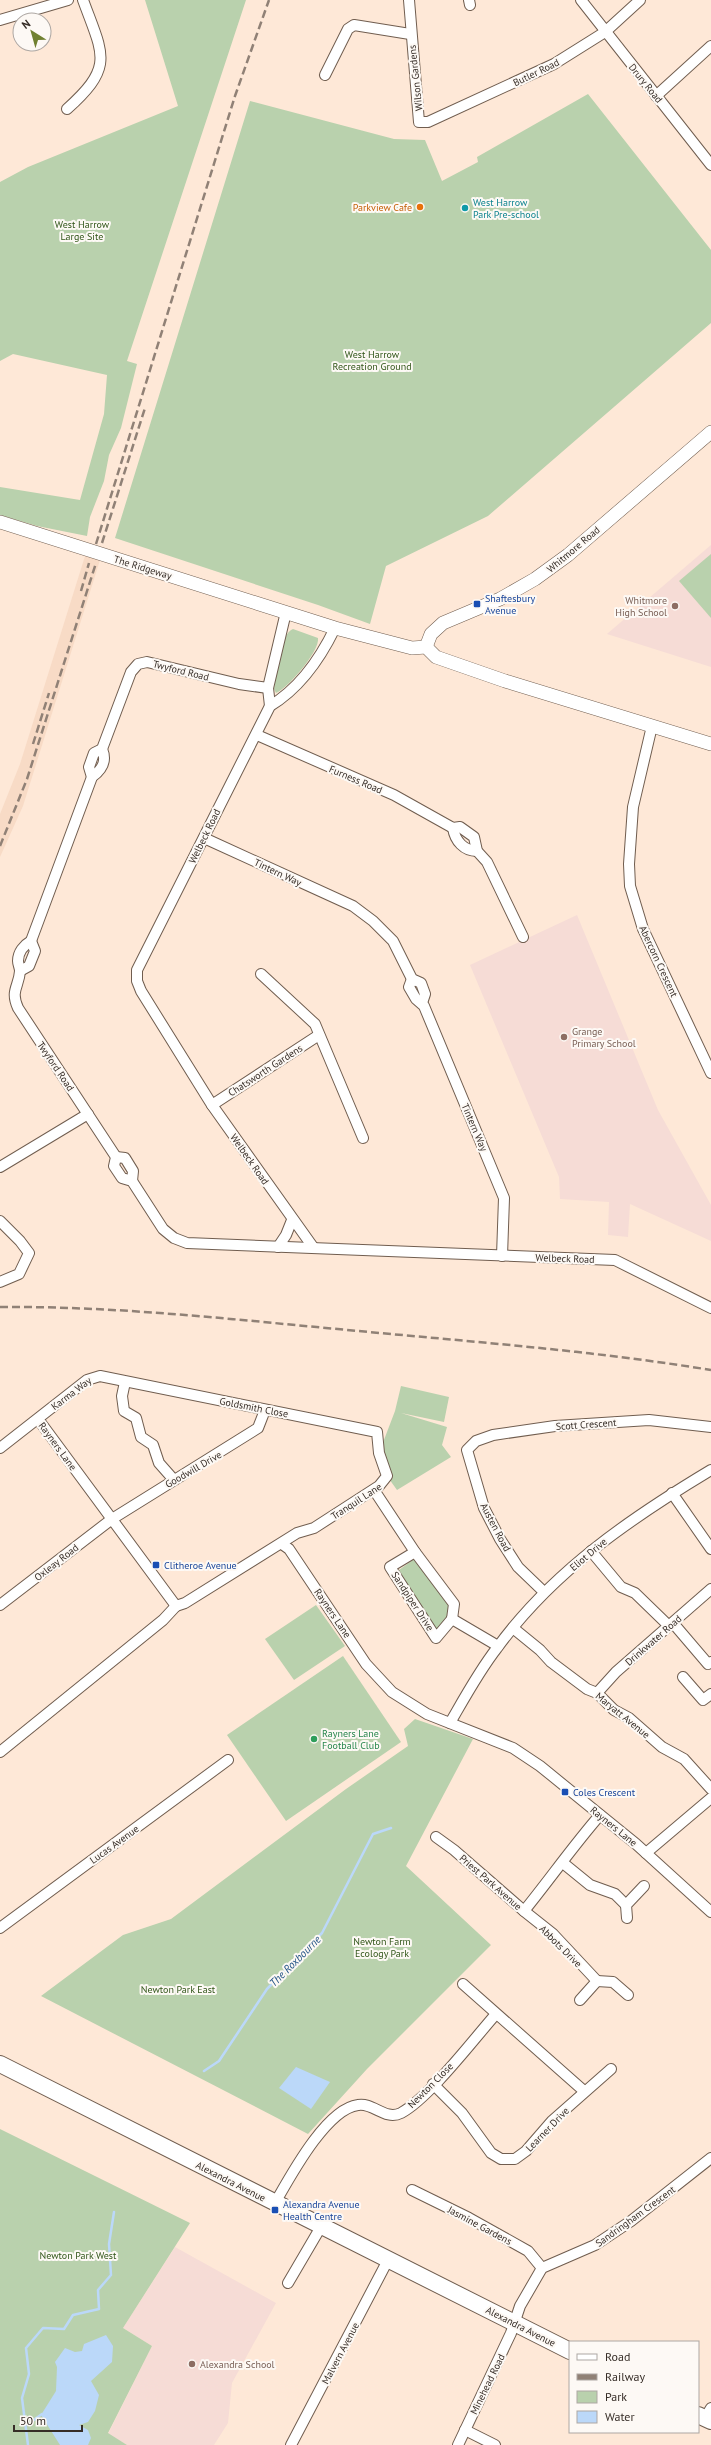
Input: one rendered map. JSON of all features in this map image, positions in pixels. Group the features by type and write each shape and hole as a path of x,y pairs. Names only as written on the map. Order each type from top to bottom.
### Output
{"main road":[{"name":"Alexandra Avenue","path":"0,2064 569,2350"}],"street":[{"path":"0,20 68,0"},
{"path":"67,110 87,92 100,73 101,57 83,0"},
{"name":"Wilson Gardens","path":"409,0 410,34 419,122"},
{"name":"Drury Road","path":"581,0 710,162"},
{"name":"Butler Road","path":"419,122 434,119 554,64 605,32 640,0"},
{"name":"Wilson Gardens","path":"325,75 348,29 354,25 410,34"},
{"path":"656,96 711,46"},
{"name":"Whitmore Road","path":"426,648 431,634 443,623 500,599 535,579 568,555 711,432"},
{"name":"The Ridgeway","path":"0,522 286,612"},
{"path":"335,628 324,651 305,675 285,697 270,706 268,688 286,612 335,628 412,648 426,648 436,657 450,662 711,744"},
{"name":"Twyford Road","path":"268,688 239,684 147,662 138,664 132,672 102,749 106,758 101,771 92,776 31,941 35,951 29,966 20,971 14,988 14,999 18,1008 116,1157 125,1158 134,1171 132,1182 163,1229 174,1238 187,1243 313,1247"},
{"name":"Welbeck Road","path":"270,706 137,970 137,981 212,1105 292,1220 313,1247 616,1260 711,1308"},
{"name":"Abercorn Crescent","path":"652,726 633,807 629,864 630,886 643,929 711,1073"},
{"name":"Furness Road","path":"257,734 394,795 453,828 460,827 467,830 474,837 477,851 487,862 523,937"},
{"name":"Furness Road","path":"453,828 454,834 463,846 470,851 477,851"},
{"name":"Tintern Way","path":"204,838 353,906 373,921 393,941 412,979 421,983 425,994 422,1003 504,1198 502,1256"},
{"path":"261,974 310,1017 363,1138"},
{"name":"Chatsworth Gardens","path":"212,1105 319,1035"},
{"path":"0,1168 88,1114"},
{"path":"278,1247 292,1220"},
{"path":"0,1222 20,1241 29,1253 20,1274 0,1282"},
{"name":"Karma Way","path":"38,1419 90,1378 100,1376 128,1383"},
{"path":"128,1383 122,1396 124,1410 136,1418 141,1436 153,1444 159,1464 174,1480"},
{"name":"Goldsmith Close","path":"128,1383 377,1432"},
{"name":"Goodwill Drive","path":"112,1519 258,1428 265,1410"},
{"name":"Rayners Lane","path":"0,1448 38,1419 176,1606"},
{"name":"Scott Crescent","path":"467,1450 476,1441 493,1434 555,1426 649,1420 711,1428"},
{"name":"Tranquil Lane","path":"282,1544 296,1533 314,1528 385,1482 387,1476 379,1453 377,1432"},
{"name":"Austen Road","path":"467,1450 484,1508 500,1539 518,1567 544,1592"},
{"name":"Eliot Drive","path":"450,1722 498,1646 544,1592 590,1551 651,1506 711,1470"},
{"path":"374,1490 415,1552 454,1604 452,1620 498,1646"},
{"path":"672,1493 711,1549"},
{"name":"Oxleay Road","path":"0,1605 112,1519"},
{"path":"0,1752 163,1620 176,1606 185,1603 282,1544"},
{"name":"Rayners Lane","path":"282,1544 289,1549 366,1664 380,1680 408,1704 514,1748 540,1766 646,1853 711,1912"},
{"path":"590,1551 621,1587 635,1592 710,1664"},
{"name":"Sandpiper Drive","path":"415,1552 390,1567 436,1638 452,1620"},
{"name":"Drinkwater Road","path":"597,1693 616,1672 711,1589"},
{"name":"Maryatt Avenue","path":"513,1628 540,1650 551,1662 587,1689 597,1693 614,1710 628,1718 662,1747 684,1759 711,1789"},
{"path":"683,1677 703,1700 711,1694"},
{"name":"Lucas Avenue","path":"0,1928 228,1760"},
{"path":"646,1853 711,1798"},
{"name":"Priest Park Avenue","path":"436,1837 524,1911 563,1863 570,1849 600,1815"},
{"path":"563,1863 590,1886 615,1894 626,1905 627,1918"},
{"path":"626,1905 644,1886"},
{"name":"Abbots Drive","path":"524,1911 552,1934 597,1981"},
{"path":"580,2000 597,1981 613,1982 628,1995"},
{"path":"463,1984 584,2091"},
{"name":"Newton Close","path":"275,2203 305,2152 344,2109 359,2104 388,2115 399,2114 409,2108 433,2084 496,2014"},
{"name":"Learner Drive","path":"433,2084 462,2113 491,2153 501,2159 514,2159 526,2151 584,2091 610,2069"},
{"name":"Sandringham Crescent","path":"542,2268 595,2245 631,2221 711,2158"},
{"name":"Jasmine Gardens","path":"412,2190 470,2218 528,2251 542,2268"},
{"path":"288,2283 322,2226"},
{"name":"Malvern Avenue","path":"291,2445 388,2260"},
{"path":"515,2322 520,2306 542,2268"},
{"name":"Minehead Road","path":"458,2445 515,2322"},
{"path":"465,2430 495,2445"}],"shaded area":[{"name":"Whitmore High School","path":"711,545 711,667 607,634"},
{"path":"85,556 100,560 23,806 0,857 0,814 20,764"},
{"name":"Grange Primary School","path":"577,915 658,1110 711,1205 711,1241 630,1204 628,1237 608,1235 609,1202 560,1199 559,1177 470,965"},
{"name":"Alexandra School","path":"175,2247 276,2303 232,2383 228,2423 214,2445 127,2445 108,2434 152,2346 123,2328"}],"green space":[{"name":"West Harrow Large Site","path":"145,0 246,0 127,361 137,364 121,428 109,455 104,481 90,517 87,536 37,526 0,515 0,487 80,500 104,414 107,375 13,354 0,361 0,182 28,167 178,106"},
{"name":"West Harrow Recreation Ground","path":"588,94 711,250 711,323 488,516 386,566 370,624 318,605 115,538 250,101 394,139 425,140 442,181 478,162 477,157"},
{"path":"711,554 711,618 679,581"},
{"path":"293,629 318,638 317,644 309,660 295,677 276,693 274,689 277,665 282,646 285,638"},
{"path":"401,1386 449,1397 444,1422 401,1413 447,1427 442,1445 451,1457 397,1490 387,1476 379,1453 395,1411"},
{"path":"418,1556 454,1613 437,1630 395,1573"},
{"path":"316,1605 345,1646 294,1680 265,1639"},
{"name":"Rayners Lane Football Club","path":"343,1656 401,1742 286,1821 227,1735"},
{"path":"415,1719 473,1739 406,1866 491,1945 367,2069 308,2134 41,1996 123,1935 171,1919 346,1789 408,1746 404,1729"},
{"name":"Newton Park West","path":"0,2129 190,2223 123,2328 152,2346 108,2433 127,2445 0,2445"}],"water":[{"path":"296,2067 330,2082 311,2109 279,2088"},
{"path":"106,2335 113,2346 112,2362 91,2381 99,2395 95,2411 88,2422 79,2425 88,2430 91,2438 88,2445 60,2445 41,2415 56,2391 57,2367 55,2362 65,2348 75,2352 82,2351 84,2344"}],"waterway":[{"name":"The Roxbourne","path":"204,2071 219,2061 267,1989 322,1933 373,1834 391,1828"},
{"name":"The Roxbourne","path":"28,2445 22,2398 29,2374 26,2348 43,2328 64,2329 73,2315 99,2309 98,2290 111,2275 109,2244 114,2212"},
{"path":"31,2422 42,2414"}],"railway":[{"path":"96,544 235,96 269,0"},
{"path":"102,543 145,408"},
{"path":"81,591 89,563"},
{"path":"0,846 27,779 96,563"},
{"path":"33,744 49,693"},
{"path":"0,1307 45,1307 134,1311 224,1318 623,1357 711,1370"}],"place":[{"name":"Parkview Cafe","path":"420,207"},
{"name":"West Harrow Park Pre-school","path":"465,208"},
{"name":"Shaftesbury Avenue","path":"477,604"},
{"name":"Whitmore High School","path":"675,606"},
{"name":"Grange Primary School","path":"564,1037"},
{"name":"Clitheroe Avenue","path":"156,1565"},
{"name":"Rayners Lane Football Club","path":"314,1739"},
{"name":"Coles Crescent","path":"565,1792"},
{"name":"Alexandra Avenue Health Centre","path":"275,2210"},
{"name":"Alexandra School","path":"192,2364"}],"park label":[{"name":"Newton Farm Ecology Park","path":"382,1946"},
{"name":"Newton Park East","path":"178,1989"}]}
